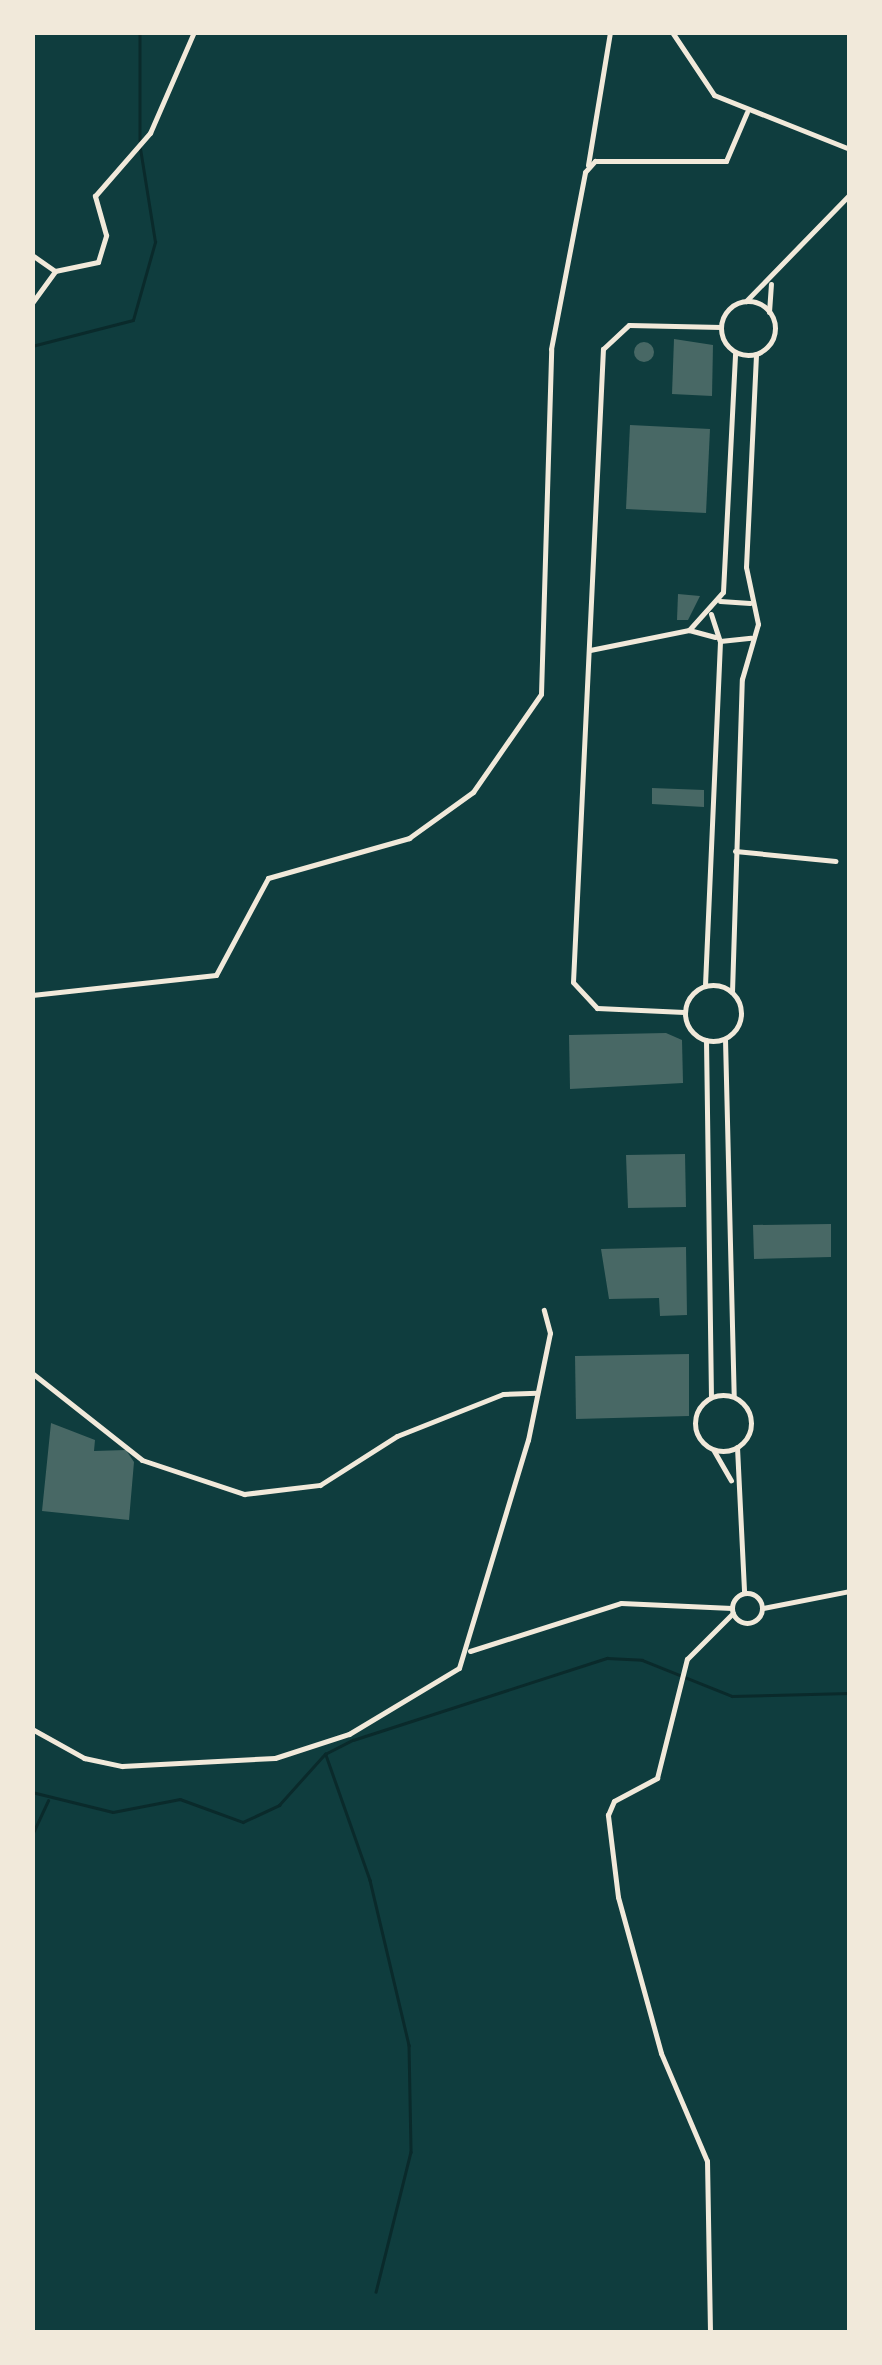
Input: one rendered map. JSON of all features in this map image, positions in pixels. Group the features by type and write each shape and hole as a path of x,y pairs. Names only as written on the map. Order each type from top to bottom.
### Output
{"street":[{"path":"32,255 54,270 98,262 106,235 95,196 145,138 194,32"},
{"path":"32,995 216,975 268,878 430,827 465,802 516,736 546,665 544,482 557,311 588,165 610,32"},
{"path":"672,32 714,95 747,112 850,148"},
{"path":"588,165 726,161 747,112"},
{"path":"732,1483 696,1428 711,1397 706,1040 684,1012 597,1008 572,982 603,349 629,324 721,327 771,282 847,198"},
{"path":"32,303 54,270"},
{"path":"710,2332 707,2161 661,2053 618,1898 608,1815 614,1801 657,1778 683,1670 744,1592 732,1483 738,1447 752,1425 734,1396 724,1038 741,1015 732,992 734,851 753,636 756,354 773,338 771,282"},
{"path":"746,301 770,312"},
{"path":"590,650 689,630 720,601 735,352 721,327"},
{"path":"735,352 756,354"},
{"path":"720,601 751,604"},
{"path":"684,1012 706,985 718,639 712,611"},
{"path":"689,630 718,639 753,636"},
{"path":"734,851 836,861"},
{"path":"706,985 732,992"},
{"path":"706,1040 724,1038"},
{"path":"32,1729 84,1758 122,1766 275,1758 350,1734 459,1668 470,1651 537,1393 550,1333 544,1310"},
{"path":"32,1373 142,1460 244,1494 320,1484 397,1436 504,1394 537,1393"},
{"path":"711,1397 734,1396"},
{"path":"711,1448 738,1447"},
{"path":"470,1651 621,1603 732,1610 750,1623 763,1608 850,1591"},
{"path":"744,1592 763,1608"}],"building":[{"path":"674,339 713,345 712,396 672,394"},
{"path":"644,342 654,352 644,362 634,352"},
{"path":"630,425 710,429 706,513 626,509"},
{"path":"678,594 700,596 688,620 677,620"},
{"path":"652,788 704,790 704,807 652,804"},
{"path":"666,1033 682,1040 683,1083 570,1089 569,1035"},
{"path":"685,1154 686,1207 628,1208 626,1155"},
{"path":"831,1224 831,1257 754,1259 753,1225"},
{"path":"686,1247 687,1315 660,1316 659,1298 609,1299 601,1249"},
{"path":"689,1354 689,1416 576,1419 575,1356"},
{"path":"51,1423 95,1440 94,1451 126,1450 134,1462 129,1520 42,1511"}],"waterway":[{"path":"140,32 140,140"},
{"path":"32,346 133,320 155,242 140,148"},
{"path":"32,1792 113,1812 180,1799 243,1822 279,1805 325,1754 353,1740 607,1658 642,1660 732,1696 850,1693"},
{"path":"326,1755 370,1880 409,2045 411,2152 376,2292"},
{"path":"32,1835 48,1801"}]}
